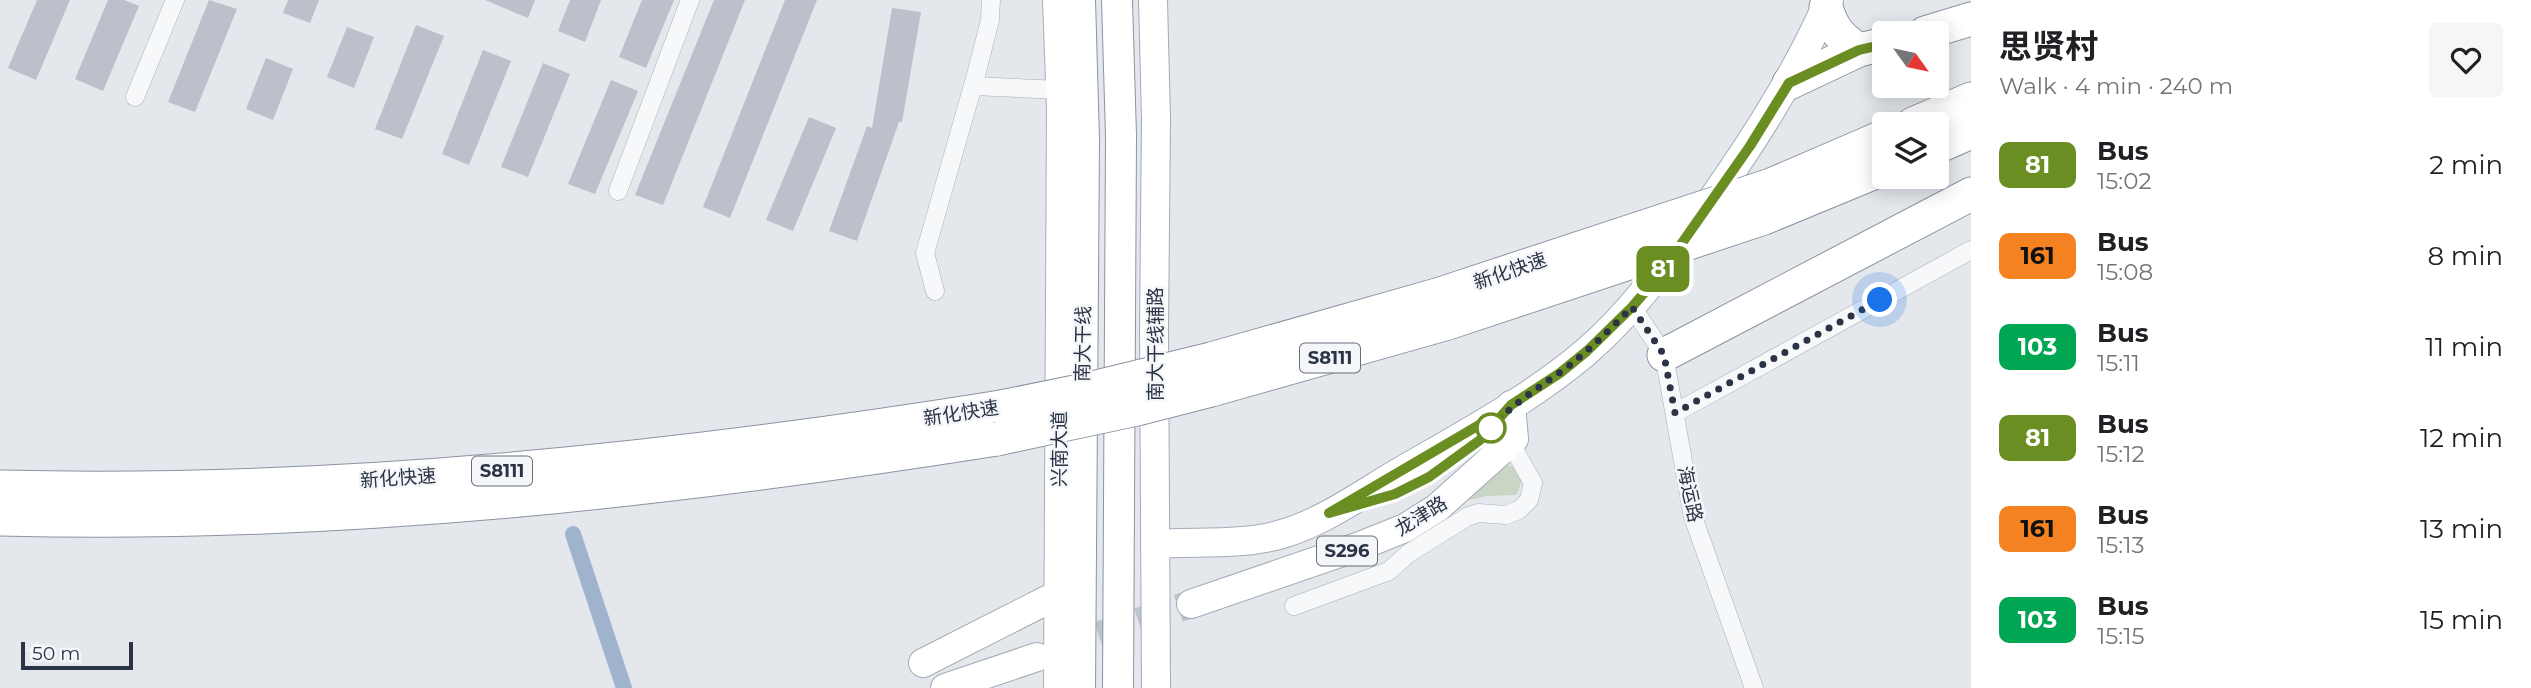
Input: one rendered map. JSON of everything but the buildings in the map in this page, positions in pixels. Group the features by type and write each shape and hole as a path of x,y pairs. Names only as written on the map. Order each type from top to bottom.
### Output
{"highway":[{"name":"南大干线","path":"1080,0 1084,140 1080,688"},
{"name":"南大干线","path":"1117,0 1121,136 1118,688"},
{"path":"1827,3 1830,23 1840,38 1872,47"},
{"path":"1950,25 1971,19"},
{"path":"1789,83 1872,47"},
{"path":"1941,112 1971,99"},
{"path":"1949,142 1971,132"},
{"name":"新化快速","path":"1443,309 1771,185 1872,142"},
{"name":"新化快速","path":"0,487 123,489 462,474 1110,415 1212,375 1764,218 1872,174"},
{"path":"1664,355 1971,194"},
{"name":"新化快速","path":"0,519 222,517 539,500 816,467 999,423"}],"main road":[{"name":"兴南大道","path":"1056,0 1060,90 1056,688"},
{"name":"南大干线辅路","path":"1153,0 1156,119 1156,688"},
{"path":"1155,544 1264,538 1296,529 1329,513 1395,494 1429,477 1480,440 1511,405 1560,373 1587,351 1661,273 1750,146 1789,83 1827,3"},
{"path":"1511,405 1514,439"},
{"name":"龙津路","path":"1191,604 1405,528 1444,503 1514,439"},
{"path":"923,663 1058,595"},
{"path":"945,688 1037,657"}],"street":[{"path":"135,97 175,0"},
{"path":"618,191 690,0"},
{"path":"935,291 925,253 973,86 990,20 991,0"},
{"path":"973,86 1060,90"},
{"path":"1675,413 1971,250"},
{"name":"海运路","path":"1630,305 1664,355 1693,517 1754,688"},
{"path":"1294,606 1390,571 1409,553 1467,516 1478,513 1506,515 1519,510 1529,500 1533,483 1516,453 1514,439"}],"green space":[{"path":"1498,466 1517,468 1520,475 1521,485 1516,495 1486,496 1459,503"}],"waterway":[{"path":"573,534 624,688"}],"tunnel":[{"path":"1059,649 1191,604"}],"bus line":[{"name":"81","path":"1491,418 1329,513 1395,494 1429,477 1480,440 1511,405 1560,373 1587,351 1632,307 1661,273 1750,146 1789,83 1859,50 1872,47"}],"route":[{"path":"1491,428 1511,405 1560,373 1632,307 1664,355 1675,413 1880,300"}]}
